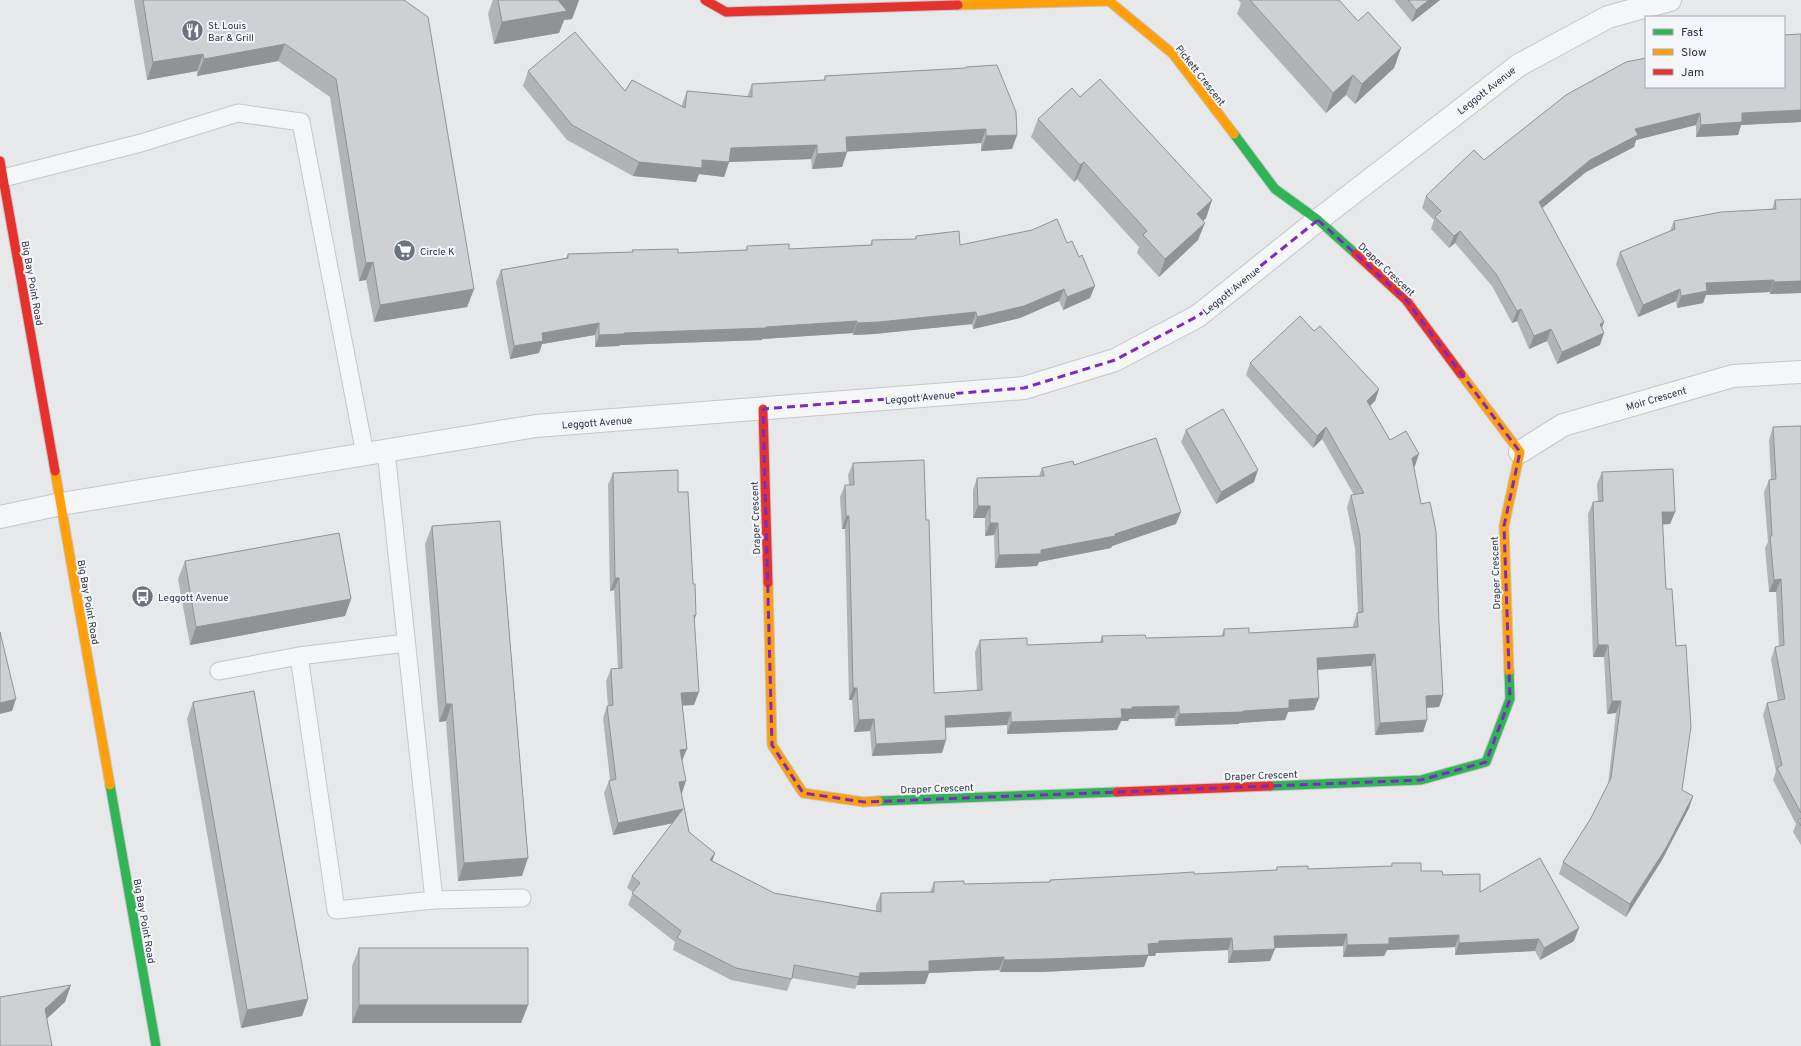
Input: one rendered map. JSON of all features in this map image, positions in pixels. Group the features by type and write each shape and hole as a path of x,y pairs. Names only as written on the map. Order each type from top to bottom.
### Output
{"street":[{"name":"Pickett Crescent","path":"705,0 726,12 1109,1 1173,54 1275,189 1318,220"},
{"name":"Leggott Avenue","path":"0,517 61,504 536,426 1024,388 1115,360 1198,316 1318,220 1519,65 1608,17 1670,0"},
{"name":"Big Bay Point Road","path":"1,169 156,1046"},
{"name":"Draper Crescent","path":"763,409 772,745 803,793 864,802 1421,780 1486,762 1510,699 1504,526 1520,452 1406,300 1318,220"},
{"name":"Moir Crescent","path":"1520,452 1563,425 1732,376 1801,372"}],"lane":[{"path":"1,169 141,143 238,113 301,122 365,454"},
{"path":"386,451 434,900"},
{"path":"219,671 299,656 406,643"},
{"path":"299,656 336,910 434,900 522,898"}],"highlighted area":[{"path":"1318,220 1406,300 1520,452 1504,526 1510,699 1486,762 1421,780 864,802 803,793 772,745 763,409 1024,388 1115,360 1198,316"}],"building":[{"path":"143,0 404,0 428,17 474,289 380,305 373,262 366,263 336,79 285,44 204,59 203,54 153,62"},
{"path":"498,0 558,0 567,11 502,22"},
{"path":"1250,0 1339,0 1358,21 1368,12 1401,48 1362,84 1353,75 1333,93"},
{"path":"1408,0 1429,0 1416,10"},
{"path":"575,32 625,91 632,80 685,108 687,91 752,97 752,84 825,80 825,76 997,65 1016,112 1017,135 986,136 986,129 846,137 847,152 817,154 817,145 731,148 729,162 702,160 702,168 639,162 572,125 528,71"},
{"path":"1801,34 1801,110 1742,113 1742,122 1701,125 1700,113 1635,129 1638,135 1590,160 1539,202 1604,322 1600,324 1604,333 1562,352 1551,329 1534,336 1521,309 1517,311 1496,274 1460,231 1454,236 1435,217 1441,211 1426,196 1474,150 1484,160 1566,95 1626,62 1645,58 1645,88 1785,88 1785,35"},
{"path":"1100,79 1212,200 1197,214 1205,223 1165,259 1143,235 1147,231 1084,162 1080,165 1038,119 1072,88 1080,97"},
{"path":"1801,199 1801,281 1774,282 1774,280 1706,283 1707,291 1681,296 1680,289 1643,305 1620,252 1675,229 1674,221 1721,212 1776,209 1775,200"},
{"path":"1057,219 1067,243 1072,241 1079,257 1082,255 1095,286 1067,297 1064,289 1024,306 977,317 976,312 879,322 857,323 857,321 766,328 599,335 599,323 542,333 543,341 514,346 501,270 568,258 568,254 633,252 632,250 678,249 678,253 747,250 747,246 789,244 789,249 872,245 872,240 916,239 916,236 959,231 960,245 1032,230"},
{"path":"1300,316 1314,331 1320,326 1379,389 1367,401 1390,440 1406,431 1419,454 1412,458 1421,504 1430,502 1436,531 1443,695 1426,696 1427,720 1380,723 1375,654 1317,658 1319,698 1289,700 1289,708 1243,712 1179,714 1179,706 1132,707 1132,709 1121,709 1122,718 1011,722 1011,712 945,716 946,740 876,744 874,719 859,720 857,688 853,688 849,516 846,516 845,485 854,485 853,463 924,460 926,520 929,520 934,693 982,690 980,640 1027,638 1027,645 1103,642 1102,636 1145,635 1146,638 1224,636 1224,629 1249,628 1249,633 1358,627 1357,613 1363,612 1360,536 1351,495 1364,493 1326,427 1317,436 1250,363"},
{"path":"1223,409 1258,470 1221,492 1186,430"},
{"path":"1801,426 1801,813 1777,768 1782,765 1767,703 1785,699 1775,647 1784,645 1781,579 1774,580 1770,536 1772,536 1769,480 1776,479 1773,427"},
{"path":"1156,438 1181,512 1115,534 1115,536 1041,550 1041,554 999,555 998,523 990,523 990,506 978,506 977,478 1044,476 1042,468 1073,461 1074,465"},
{"path":"1673,469 1675,512 1662,512 1666,589 1672,589 1676,646 1686,645 1691,727 1682,790 1693,796 1666,848 1630,904 1563,862 1591,818 1611,778 1621,701 1612,701 1608,645 1598,645 1593,502 1603,501 1602,472"},
{"path":"678,470 678,492 688,492 693,584 695,584 696,615 694,615 699,692 681,693 687,749 680,750 686,781 679,782 689,832 715,853 710,860 774,893 881,912 881,893 934,892 934,882 964,881 964,884 1050,882 1050,880 1194,872 1194,874 1277,870 1277,867 1308,866 1308,869 1392,866 1392,863 1421,863 1421,871 1442,871 1443,875 1480,874 1480,892 1540,858 1579,928 1544,948 1539,939 1459,943 1459,935 1389,938 1389,944 1347,945 1347,934 1274,936 1275,949 1233,951 1232,938 1159,941 1159,943 1148,944 1149,955 1004,960 1004,957 929,961 929,971 860,973 859,977 794,965 792,979 736,968 677,938 681,931 632,893 640,883 632,876 683,809 618,823 609,781 616,779 607,706 613,705 611,669 622,668 619,578 615,578 613,473"},
{"path":"500,521 528,858 464,863 452,704 446,704 432,526"},
{"path":"339,533 351,599 196,627 185,561"},
{"path":"0,632 16,699 0,703"},
{"path":"254,691 308,999 247,1010 193,702"},
{"path":"1801,818 1801,826 1798,820"},
{"path":"359,948 528,948 528,1005 359,1005"},
{"path":"71,985 45,1009 52,1046 0,1046 0,997"}],"traffic: fast":[{"path":"1234,134 1275,189 1318,220 1356,254"},
{"path":"1270,786 1421,780 1486,762 1510,699 1509,671"},
{"path":"110,785 156,1046"},
{"path":"878,801 1117,792"}],"traffic: slow":[{"path":"958,5 1109,1 1173,54 1234,134"},
{"path":"1461,374 1520,452 1504,526 1509,671"},
{"path":"55,471 110,785"},
{"path":"768,583 772,745 803,793 864,802 878,801"}],"traffic: jam":[{"path":"705,0 726,12 958,5"},
{"path":"0,161 55,471"},
{"path":"1356,254 1406,300 1461,374"},
{"path":"763,409 768,583"},
{"path":"1117,792 1270,786"}],"place":[{"name":"St. Louis Bar & Grill","path":"193,31"},
{"name":"Circle K","path":"404,251"},
{"name":"Leggott Avenue","path":"142,597"}]}
